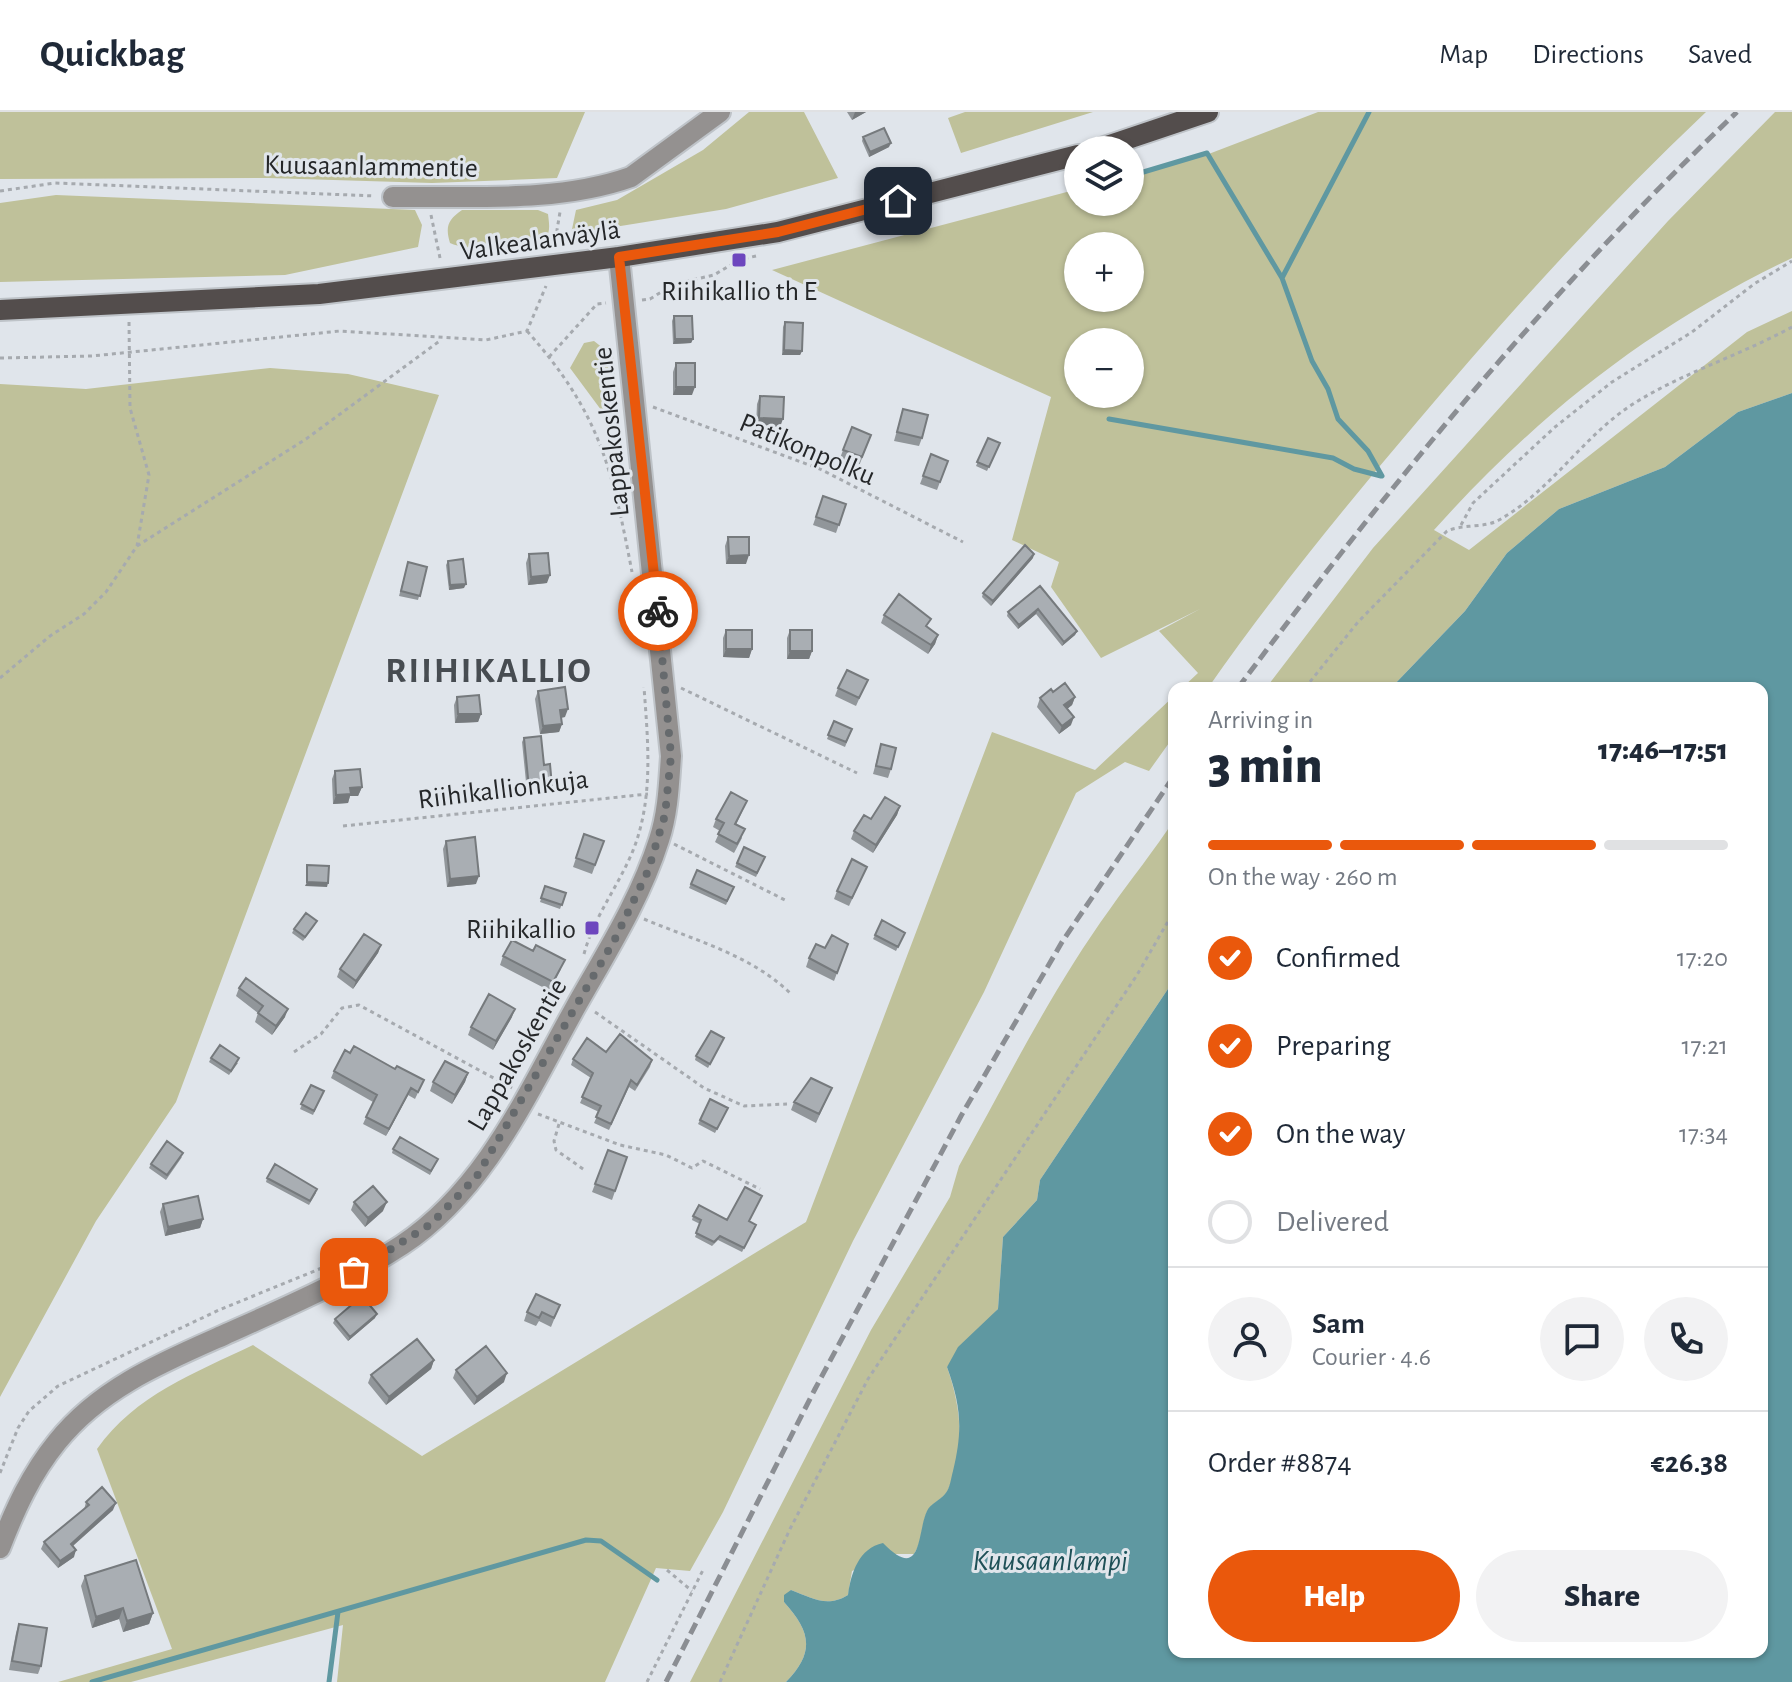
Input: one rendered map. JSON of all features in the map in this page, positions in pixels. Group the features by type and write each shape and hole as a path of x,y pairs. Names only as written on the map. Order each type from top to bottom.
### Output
{"main road":[{"path":"1137,136 1208,112"},
{"name":"Valkealanväylä","path":"0,310 319,294 619,257 778,232 1064,159"}],"street":[{"name":"Kuusaanlammentie","path":"393,197 564,192 631,177 720,112"},
{"name":"Lappakoskentie","path":"0,1548 21,1496 38,1466 84,1413 154,1366 277,1311 404,1243 463,1193 486,1163 524,1099 628,912 660,837 671,756 666,684 619,257"}],"path":[{"name":"Kuusaanlammentie","path":"0,191 55,183 393,197"},
{"path":"554,248 564,192"},
{"path":"429,196 440,258"},
{"path":"645,300 674,284 714,275 739,260 756,256"},
{"path":"1461,525 1473,503 1555,427 1612,382 1692,332 1754,284 1792,261"},
{"path":"527,331 546,286"},
{"path":"549,358 597,304 606,303"},
{"path":"129,305 130,408 149,475 137,546"},
{"path":"1310,682 1405,572 1447,531 1461,525 1497,522 1539,490 1597,432 1633,404 1792,327"},
{"path":"0,358 129,352 340,331 486,340 527,331"},
{"path":"527,331 594,423 607,459 635,585"},
{"path":"0,678 39,645 84,614 106,592 137,546 306,439 444,338"},
{"name":"Patikonpolku","path":"633,405 648,405 820,469 963,542"},
{"path":"607,459 623,455"},
{"path":"582,961 592,928 632,852 647,794 650,761 644,683"},
{"path":"666,684 686,689 857,773"},
{"name":"Riihikallionkuja","path":"343,826 647,794 668,795"},
{"path":"660,837 785,900"},
{"path":"628,912 752,963 772,975 792,995"},
{"path":"720,1682 790,1529 868,1379 1137,975 1168,921"},
{"path":"579,1001 704,1088 744,1106 787,1104"},
{"path":"294,1052 321,1034 342,1008 359,1005 524,1099 560,1123 620,1145 666,1155 692,1168 703,1161 760,1189"},
{"path":"560,1123 556,1150 586,1171"},
{"path":"0,1473 23,1419 42,1397 58,1386 219,1310 339,1260"},
{"path":"667,1570 692,1591"},
{"path":"647,1682 703,1570"}],"green space":[{"path":"0,112 585,112 557,178 432,183 268,178 0,179"},
{"path":"749,112 804,112 838,178 726,209 571,234 576,210 617,200 703,150"},
{"path":"965,112 1093,112 961,153 948,118"},
{"path":"1318,112 1706,112 1594,224 1452,381 1310,552 1212,682 1188,682 1198,673 1159,631 1200,609 1101,658 1051,587 1059,562 1012,540 1051,397 772,270 1064,193 1064,216 1144,216 1144,171 1206,155"},
{"path":"1775,112 1792,112 1792,258 1691,313 1599,376 1514,448 1434,530 1469,550 1747,332 1792,311 1792,393 1738,412 1665,467 1559,509 1507,553 1465,611 1397,682 1271,682 1373,548 1668,221"},
{"path":"56,195 415,210 422,225 418,247 285,275 0,282 0,203"},
{"path":"462,210 538,210 548,214 548,233 538,244 527,247 484,249 458,246 450,243 448,228 451,220"},
{"path":"594,341 613,356 619,419 610,422 570,368 584,343"},
{"path":"270,368 348,374 439,395 176,1102 96,1221 0,1397 0,384 86,389"},
{"path":"1168,702 1168,744 1149,771 1125,762 1076,793 984,992 853,1241 723,1512 690,1571 656,1568 605,1682 337,1682 343,1625 131,1682 58,1682 172,1649 97,1449 129,1414 168,1387 253,1345 422,1456 806,1222 992,732 1095,770"},
{"path":"1168,829 1168,989 1040,1180 1037,1200 1003,1237 998,1309 947,1367 956,1397 960,1428 957,1459 948,1490 927,1512 914,1554 894,1554 852,1571 848,1595 840,1599 820,1600 791,1590 784,1602 800,1622 806,1641 802,1660 786,1682 690,1682 871,1330 950,1197 959,1166 1031,1035 1089,939"}],"water":[{"name":"Kuusaanlampi","path":"1792,393 1792,1682 786,1682 802,1660 806,1641 800,1622 784,1602 784,1595 791,1590 820,1600 840,1599 848,1595 854,1570 868,1550 883,1543 905,1558 912,1556 916,1550 927,1511 948,1489 956,1456 959,1418 947,1367 958,1347 998,1309 1003,1237 1037,1200 1040,1180 1168,989 1168,1658 1768,1658 1768,682 1397,682 1465,611 1507,553 1559,509 1665,467 1738,412"}],"building":[{"path":"884,128 891,143 870,152 863,137"},
{"path":"674,316 692,316 693,339 675,339"},
{"path":"785,322 803,323 802,351 784,350"},
{"path":"676,363 695,363 695,387 676,387"},
{"path":"760,396 784,397 783,419 759,418"},
{"path":"903,409 928,415 922,438 897,432"},
{"path":"852,427 871,435 862,457 843,450"},
{"path":"988,438 1000,443 989,467 977,462"},
{"path":"931,454 948,461 940,482 923,476"},
{"path":"823,496 846,504 839,525 816,517"},
{"path":"728,537 749,537 749,555 729,556"},
{"path":"1025,545 1034,554 993,601 983,593"},
{"path":"548,553 550,575 531,577 529,554"},
{"path":"463,559 466,584 450,585 448,561"},
{"path":"408,562 427,567 420,596 401,591"},
{"path":"1040,586 1077,631 1064,642 1038,609 1019,625 1008,612"},
{"path":"899,594 931,619 926,626 938,635 931,645 884,615"},
{"path":"726,630 752,630 752,649 726,649"},
{"path":"790,630 812,630 812,651 790,651"},
{"path":"847,670 868,680 859,698 838,688"},
{"path":"1065,683 1075,697 1064,705 1074,717 1062,726 1040,698"},
{"path":"565,687 568,709 560,710 562,724 543,726 538,691"},
{"path":"479,695 481,714 458,714 457,697"},
{"path":"834,721 852,729 846,742 828,735"},
{"path":"541,736 544,765 550,764 552,786 529,788 524,738"},
{"path":"881,744 896,748 891,769 876,766"},
{"path":"360,769 362,787 350,788 351,794 336,795 335,771"},
{"path":"731,792 747,801 735,824 745,829 737,844 718,834 724,823 716,819"},
{"path":"885,797 900,806 876,845 854,831 864,815 871,819"},
{"path":"584,834 604,841 595,865 576,858"},
{"path":"475,837 479,876 450,879 446,841"},
{"path":"744,847 765,857 757,873 737,863"},
{"path":"852,859 867,867 852,898 837,891"},
{"path":"307,865 329,866 328,883 307,882"},
{"path":"697,870 734,887 727,901 691,884"},
{"path":"545,886 566,893 562,905 541,898"},
{"path":"306,913 317,921 305,937 294,929"},
{"path":"882,920 905,933 898,947 875,935"},
{"path":"364,934 381,945 356,981 340,969"},
{"path":"832,935 848,944 837,973 809,958 816,944 825,948"},
{"path":"512,940 533,951 536,945 565,960 553,982 503,956"},
{"path":"246,978 288,1009 276,1026 258,1013 263,1006 239,988"},
{"path":"489,994 515,1009 496,1041 471,1027"},
{"path":"711,1031 724,1038 710,1064 696,1056"},
{"path":"620,1034 652,1060 637,1085 631,1080 611,1124 596,1117 601,1106 582,1097 593,1073 573,1059 587,1038 606,1052"},
{"path":"220,1045 239,1058 231,1071 211,1058"},
{"path":"354,1046 395,1069 397,1066 424,1080 418,1092 411,1088 389,1129 366,1117 377,1095 334,1071 345,1050 350,1053"},
{"path":"445,1061 468,1073 455,1095 433,1082"},
{"path":"811,1078 832,1088 819,1114 794,1102"},
{"path":"311,1085 324,1091 314,1111 301,1104"},
{"path":"710,1099 728,1108 717,1129 700,1120"},
{"path":"400,1137 438,1159 431,1171 393,1149"},
{"path":"167,1141 183,1153 167,1175 151,1164"},
{"path":"608,1150 627,1157 615,1191 595,1184"},
{"path":"275,1164 317,1189 310,1201 267,1178"},
{"path":"373,1186 387,1202 368,1218 354,1202"},
{"path":"745,1187 762,1196 749,1221 756,1225 744,1248 720,1236 714,1242 696,1233 701,1220 693,1216 699,1205 727,1220"},
{"path":"198,1196 203,1219 168,1227 163,1204"},
{"path":"536,1294 560,1305 554,1318 542,1312 539,1318 527,1312"},
{"path":"362,1296 377,1314 350,1337 335,1319"},
{"path":"417,1339 434,1360 389,1397 371,1375"},
{"path":"486,1346 507,1373 477,1397 456,1370"},
{"path":"102,1487 116,1503 71,1544 76,1550 60,1561 44,1542 89,1505 86,1502"},
{"path":"136,1560 153,1613 127,1621 123,1608 96,1617 85,1576"},
{"path":"19,1624 47,1628 41,1666 12,1661"}],"waterway":[{"path":"1282,278 1369,112"},
{"path":"1144,172 1207,153 1282,278 1312,361 1328,389 1338,419 1368,451 1382,476"},
{"path":"1109,419 1333,458 1354,469 1381,476"},
{"path":"92,1682 586,1540 601,1541 657,1580"},
{"path":"329,1682 338,1612"}],"railway":[{"path":"1243,682 1355,536 1475,389 1602,248 1737,112"},
{"path":"666,1682 815,1389 961,1116 1062,942 1168,785"}],"way so far":[{"path":"354,1272 380,1259 431,1224 477,1176 615,939 648,871 665,815 671,756 658,611"}],"place":[{"name":"Riihikallio th E","path":"739,260"},
{"name":"Riihikallio","path":"592,928"}],"district":[{"name":"RIIHIKALLIO","path":"489,669"}],"route":[{"path":"658,611 619,257 778,232 898,201"}]}
